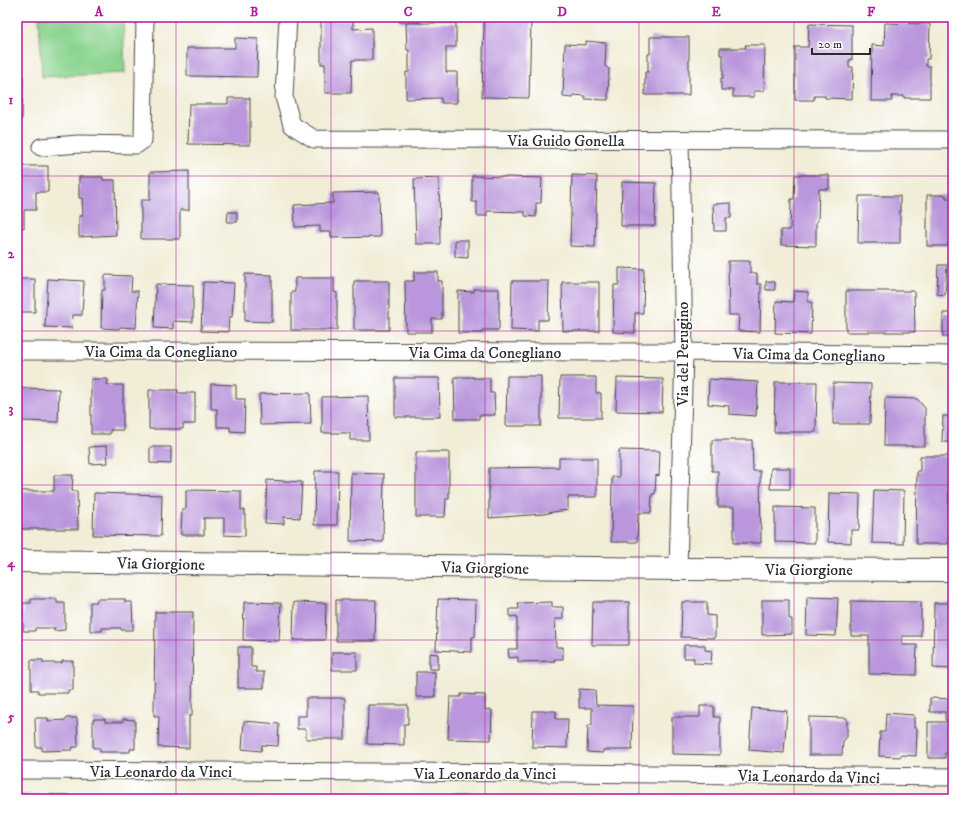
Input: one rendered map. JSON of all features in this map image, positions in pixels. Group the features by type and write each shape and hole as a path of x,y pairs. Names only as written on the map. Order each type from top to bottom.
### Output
{"main road":[{"name":"Via Giorgione","path":"17,561 678,569 953,570"}],"street":[{"path":"41,147 79,144 136,145 142,140 145,17"},
{"name":"Via Guido Gonella","path":"288,17 284,97 292,125 314,139 953,140"},
{"name":"Via del Perugino","path":"678,569 684,352 680,140"},
{"name":"Via Cima da Conegliano","path":"17,351 684,352 953,356"},
{"name":"Via Leonardo da Vinci","path":"17,770 953,777"}],"green space":[{"path":"39,17 123,17 125,73 42,77"}],"building":[{"path":"399,17 420,17 420,22 399,22"},
{"path":"321,21 353,21 353,29 372,28 372,60 352,60 351,93 325,93 325,64 321,64"},
{"path":"484,21 531,22 529,98 482,97"},
{"path":"406,23 456,23 456,47 446,47 446,72 457,72 457,103 441,103 441,98 406,99 406,72 409,72 409,50 407,50"},
{"path":"885,23 930,24 929,59 926,59 926,66 930,66 930,98 904,98 904,96 892,96 892,101 871,101 872,45 884,46"},
{"path":"809,24 852,25 852,60 849,60 849,67 853,67 852,99 814,96 814,100 795,100 795,47 808,47"},
{"path":"650,37 689,37 689,95 645,95 645,72 648,72"},
{"path":"235,38 258,39 257,77 187,76 187,48 235,48"},
{"path":"586,41 606,43 605,66 609,69 608,100 585,99 585,96 573,95 573,98 563,97 565,44 586,45"},
{"path":"745,45 765,45 764,91 754,91 754,97 733,97 733,90 721,90 721,78 723,78 723,55 720,55 720,48 746,48"},
{"path":"17,77 23,77 22,119 17,119"},
{"path":"228,98 250,98 250,145 188,144 189,104 228,104"},
{"path":"17,166 48,166 48,192 36,192 36,210 24,210 24,228 17,227"},
{"path":"189,171 189,210 180,210 180,239 141,239 141,200 150,200 150,172"},
{"path":"572,175 597,176 595,247 570,246"},
{"path":"795,175 829,175 829,189 819,189 818,221 816,221 816,246 781,245 781,230 790,230 791,199 794,199"},
{"path":"472,176 542,178 541,203 536,203 536,217 525,216 525,212 487,211 487,216 477,216 477,202 472,202"},
{"path":"79,177 103,177 103,180 115,180 116,235 79,237 79,216 83,216 82,198 79,198"},
{"path":"439,178 440,244 416,244 414,179"},
{"path":"622,182 656,183 655,226 621,226"},
{"path":"379,192 380,237 331,238 331,232 320,232 320,226 295,227 294,205 333,203 333,193"},
{"path":"927,195 946,195 946,198 953,198 953,242 948,242 948,246 927,246"},
{"path":"859,196 900,196 900,243 858,243"},
{"path":"731,203 731,218 726,218 726,231 714,231 713,204"},
{"path":"228,212 237,212 237,222 227,222"},
{"path":"455,240 468,240 468,258 455,257"},
{"path":"728,261 750,261 750,273 757,273 757,284 761,284 760,332 738,331 739,315 729,315"},
{"path":"938,265 947,265 945,295 937,294"},
{"path":"619,268 644,269 643,313 635,313 635,333 613,332 614,285 619,285"},
{"path":"414,272 438,272 438,281 442,281 442,319 432,319 432,332 406,332 405,281 414,281"},
{"path":"245,274 272,275 272,322 245,321"},
{"path":"105,275 132,276 131,291 138,291 136,328 101,328 102,290 105,290"},
{"path":"295,278 334,278 334,292 337,293 337,330 291,330 291,292 295,292"},
{"path":"17,279 35,279 35,312 17,312"},
{"path":"48,279 84,281 82,315 73,315 72,328 45,327"},
{"path":"354,281 389,281 389,330 354,330"},
{"path":"512,281 549,281 548,320 538,320 538,331 511,330"},
{"path":"766,281 775,282 775,290 766,290"},
{"path":"203,282 234,283 232,317 229,317 228,332 201,331"},
{"path":"562,282 599,282 599,331 563,331"},
{"path":"156,284 193,285 193,322 173,321 173,329 154,328"},
{"path":"474,289 499,289 499,330 482,330 482,333 458,333 458,291 474,292"},
{"path":"794,291 808,292 808,302 812,302 811,334 775,333 776,301 793,302"},
{"path":"846,291 914,291 915,332 846,332"},
{"path":"951,300 953,300 953,337 943,337 943,313 951,313"},
{"path":"507,376 541,376 541,426 506,426"},
{"path":"454,377 490,378 490,393 494,393 495,415 479,415 479,419 455,419"},
{"path":"560,377 596,377 596,393 601,393 601,418 559,418"},
{"path":"395,378 439,378 440,417 395,417"},
{"path":"617,378 663,379 662,412 616,411"},
{"path":"91,379 108,379 107,385 123,385 123,430 110,430 110,434 91,434"},
{"path":"709,379 758,382 756,416 729,414 729,406 708,404"},
{"path":"775,382 817,382 816,432 774,432"},
{"path":"833,383 871,384 870,424 833,424"},
{"path":"211,384 236,385 236,399 245,399 244,432 230,431 230,427 217,427 217,409 211,409"},
{"path":"17,388 59,389 58,422 17,421"},
{"path":"149,390 178,390 178,393 195,393 195,424 183,424 183,429 149,429"},
{"path":"310,393 311,424 260,425 259,394"},
{"path":"368,396 369,440 350,440 350,433 322,433 322,397"},
{"path":"885,398 917,399 925,408 925,446 884,446"},
{"path":"943,416 953,416 953,442 942,442"},
{"path":"712,440 752,440 753,471 760,471 761,543 734,543 734,507 718,507 718,471 712,471"},
{"path":"107,446 108,463 90,464 89,447"},
{"path":"150,447 171,447 171,464 150,463"},
{"path":"619,450 660,451 659,476 656,475 655,494 652,494 651,513 638,513 637,542 611,542 612,477 619,477"},
{"path":"416,452 449,452 449,499 446,499 445,517 416,517"},
{"path":"920,456 953,456 953,471 949,471 948,544 916,544 917,471 920,471"},
{"path":"559,458 597,458 597,497 568,497 568,510 544,514 489,518 489,468 559,467"},
{"path":"771,468 790,468 790,489 770,489"},
{"path":"315,471 338,471 337,525 314,525"},
{"path":"351,473 384,474 383,542 350,541"},
{"path":"54,475 73,475 72,491 77,491 78,529 17,529 17,491 54,491"},
{"path":"267,480 302,482 300,518 284,517 284,524 265,523"},
{"path":"186,490 241,491 241,510 245,510 245,536 224,535 224,518 204,518 204,535 181,535 182,509 186,509"},
{"path":"874,490 904,491 903,544 872,543"},
{"path":"94,493 162,495 161,536 93,535"},
{"path":"829,493 860,494 859,530 851,530 851,543 828,542"},
{"path":"775,507 815,508 815,543 775,542"},
{"path":"807,597 838,598 836,636 806,635"},
{"path":"31,599 57,599 57,603 65,603 65,630 54,631 55,628 35,628 35,631 23,631 23,603 31,603"},
{"path":"97,599 125,599 125,602 132,602 133,630 121,630 121,628 102,628 102,631 90,631 90,602 97,602"},
{"path":"438,599 476,600 475,637 472,637 472,652 436,650"},
{"path":"336,600 376,600 375,641 336,641"},
{"path":"762,600 789,600 789,619 792,619 792,634 762,635"},
{"path":"851,601 921,602 921,636 902,636 902,645 917,645 916,675 869,674 869,636 851,636"},
{"path":"244,602 281,603 279,641 243,640"},
{"path":"294,602 326,603 325,640 293,640"},
{"path":"552,602 552,607 563,607 563,619 555,619 556,647 563,647 563,659 554,659 555,661 518,662 518,657 509,658 508,649 517,649 517,616 510,617 510,609 519,609 518,603"},
{"path":"593,602 629,602 629,645 592,645"},
{"path":"682,602 707,602 707,615 715,616 715,638 681,637"},
{"path":"934,603 953,603 953,669 933,668"},
{"path":"155,612 193,612 192,716 189,716 189,748 158,747 159,716 154,716"},
{"path":"684,645 705,645 705,650 712,651 711,664 694,663 694,658 684,658"},
{"path":"238,647 251,647 251,667 256,667 256,672 264,672 264,688 238,688"},
{"path":"332,652 357,652 357,670 332,670"},
{"path":"429,653 438,654 438,669 429,669"},
{"path":"31,660 43,660 43,663 62,663 62,661 73,661 73,690 68,690 68,693 38,693 38,690 31,690"},
{"path":"416,672 435,672 435,697 416,697"},
{"path":"579,689 595,690 596,705 633,706 632,750 603,750 603,753 587,752 588,725 592,725 592,708 579,708"},
{"path":"461,694 485,695 485,710 492,710 491,740 448,739 450,697 461,697"},
{"path":"306,698 345,698 345,739 306,739 306,729 297,729 297,716 306,716"},
{"path":"930,698 953,699 953,720 945,720 945,712 930,712"},
{"path":"368,705 408,705 408,724 404,724 404,745 367,744"},
{"path":"700,706 714,706 714,717 720,717 720,755 672,754 672,717 700,717"},
{"path":"752,708 787,711 784,753 749,750"},
{"path":"533,711 556,711 556,719 568,719 567,748 532,747"},
{"path":"886,713 914,715 914,728 917,728 916,756 879,756 880,732 885,732"},
{"path":"809,717 847,718 847,737 843,741 842,755 809,755"},
{"path":"35,718 48,718 48,721 77,718 78,747 73,747 72,750 42,751 42,747 36,747"},
{"path":"93,719 105,719 105,722 123,722 123,719 135,720 135,749 130,749 130,752 100,752 100,748 93,748"},
{"path":"244,721 279,724 278,746 262,745 261,751 242,749"},
{"path":"928,722 953,722 953,753 945,753 945,758 928,758"},
{"path":"17,794 69,795 69,799 17,799"},
{"path":"153,796 170,797 170,799 153,799"},
{"path":"314,796 345,797 345,799 314,799"},
{"path":"438,796 473,796 473,799 438,799"}]}
